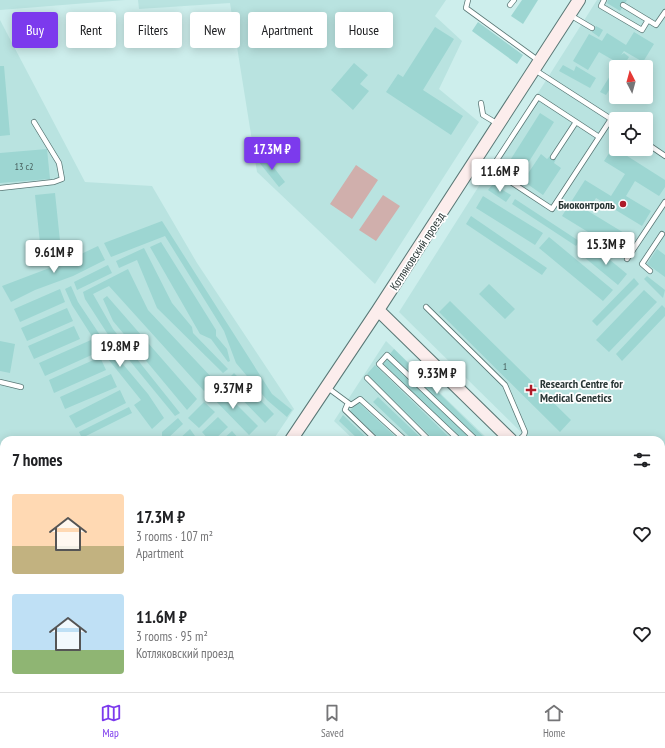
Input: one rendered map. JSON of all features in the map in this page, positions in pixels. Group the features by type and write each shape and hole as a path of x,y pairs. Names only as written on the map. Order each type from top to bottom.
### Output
{"main road":[{"name":"Котляковский проезд","path":"294,436 378,310 579,0"},
{"path":"378,310 507,436"}],"lane":[{"path":"468,0 466,8 537,66 609,118"},
{"path":"510,5 514,0"},
{"path":"604,0 601,6 642,30 648,20"},
{"path":"624,5 656,25 665,12"},
{"path":"570,15 592,28"},
{"path":"599,137 538,97 491,169 552,209 609,122"},
{"path":"481,103 483,115 499,124"},
{"path":"0,188 54,182 62,179 59,163 34,122"},
{"path":"553,158 576,122"},
{"path":"653,148 665,156"},
{"path":"628,259 665,202"},
{"path":"650,271 642,264 664,233"},
{"path":"426,307 504,385 525,432 523,436"},
{"path":"455,436 379,364 387,355 472,436"},
{"path":"367,378 425,436"},
{"path":"0,382 21,387"},
{"path":"326,387 351,405 360,399 401,436"},
{"path":"348,403 345,410 372,436"}],"shaded area":[{"path":"0,0 125,0 0,10"},
{"path":"138,0 446,0 435,16 462,41 439,89 479,122 375,284 257,172 237,48 240,48 240,12 231,12 230,3 139,9"},
{"path":"597,0 665,0 665,436 525,436 399,312"},
{"path":"0,20 12,43 12,48 15,48 85,182 152,186 197,263 294,409 276,436 0,436"},
{"path":"356,165 378,180 352,219 330,204"},
{"path":"383,195 400,206 376,241 359,230"},
{"path":"386,341 485,436 350,436 334,421"}],"building":[{"path":"522,0 538,0 523,24 511,16"},
{"path":"608,0 627,0 620,11 607,3"},
{"path":"478,22 523,55 517,64 472,31"},
{"path":"596,26 603,30 599,37 592,32"},
{"path":"435,27 454,39 423,90 463,116 451,135 386,92 398,74 403,77"},
{"path":"634,32 654,44 644,60 640,60 624,51 621,55 624,53 629,57 627,60 613,60 599,52 588,70 573,61 589,34 602,41 607,33 626,45"},
{"path":"354,63 368,75 360,84 369,91 353,110 331,90"},
{"path":"563,65 574,71 576,66 596,78 590,88 559,71"},
{"path":"0,66 4,66 10,135 0,136"},
{"path":"609,78 609,90 606,95 600,92"},
{"path":"540,113 554,122 523,171 509,162"},
{"path":"47,149 50,179 0,183 0,153"},
{"name":"Биоконтроль","path":"609,153 609,156 627,156 665,180 665,187 659,196 635,181 626,196 651,211 642,226 596,198 588,211 634,239 624,254 562,216 585,180 611,196 625,174 604,161"},
{"path":"541,154 547,159 550,156 556,159 554,163 561,168 543,195 523,181"},
{"path":"265,156 285,182 279,187 258,161"},
{"path":"493,184 511,195 506,202 488,190"},
{"path":"55,193 60,241 40,243 35,195"},
{"path":"483,196 543,233 535,245 476,208"},
{"path":"515,199 579,241 576,246 512,204"},
{"path":"471,216 547,268 542,275 466,224"},
{"path":"162,221 272,394 292,410 287,417 267,400 236,363 224,331 165,236 111,257 104,243"},
{"path":"549,237 613,290 603,301 539,248"},
{"path":"161,242 216,330 216,336 227,349 230,361 228,362 211,339 200,334 150,247"},
{"path":"98,246 105,260 73,276 35,290 11,302 2,286 60,264"},
{"path":"593,246 627,274 618,285 584,257"},
{"path":"144,248 172,303 192,327 193,333 228,369 223,373 157,308 137,260 119,268 116,261"},
{"path":"657,249 665,255 665,277 647,264"},
{"path":"108,265 112,273 77,290 74,282"},
{"path":"128,269 148,310 214,380 204,391 109,286 93,294 113,329 180,413 175,416 107,333 85,299 83,292"},
{"path":"647,276 665,290 663,298 644,279"},
{"path":"634,278 639,284 597,326 592,321"},
{"path":"489,284 515,309 505,319 479,294"},
{"path":"71,286 78,302 106,344 148,394 164,418 152,429 134,405 141,400 100,349 72,305 65,289"},
{"path":"60,289 65,302 20,322 14,309"},
{"path":"644,290 657,302 609,352 596,340"},
{"path":"107,296 197,399 187,410 113,321 103,299"},
{"path":"450,301 571,420 560,432 439,312"},
{"path":"662,305 665,308 665,316 622,361 616,354"},
{"path":"67,308 73,321 27,341 21,328"},
{"path":"74,326 80,339 34,359 28,346"},
{"path":"91,340 96,353 45,376 39,363"},
{"path":"0,341 15,344 10,373 0,371"},
{"path":"394,349 483,436 475,436 390,354"},
{"path":"100,357 106,370 54,393 49,380"},
{"path":"387,358 467,435 458,436 382,363"},
{"path":"375,365 448,436 430,436 367,374"},
{"path":"234,373 274,414 265,423 225,382"},
{"path":"111,374 117,387 65,409 60,397"},
{"path":"217,385 258,426 249,435 209,394"},
{"path":"120,390 126,403 76,428 69,416"},
{"path":"378,397 419,436 409,436 373,402"},
{"path":"204,402 215,412 199,428 188,418"},
{"path":"358,402 395,436 377,436 350,411"},
{"path":"129,407 132,413 86,436 81,436 79,432"},
{"path":"343,415 365,436 355,436 339,421"},
{"path":"218,417 228,427 218,436 206,436 202,432"},
{"path":"178,418 183,424 170,436 162,436 162,432"},
{"path":"190,429 195,436 182,436"},
{"path":"232,431 236,436 226,436"}],"place":[{"name":"Биоконтроль","path":"623,204"},
{"name":"Research Centre for Medical Genetics","path":"531,390"}]}
